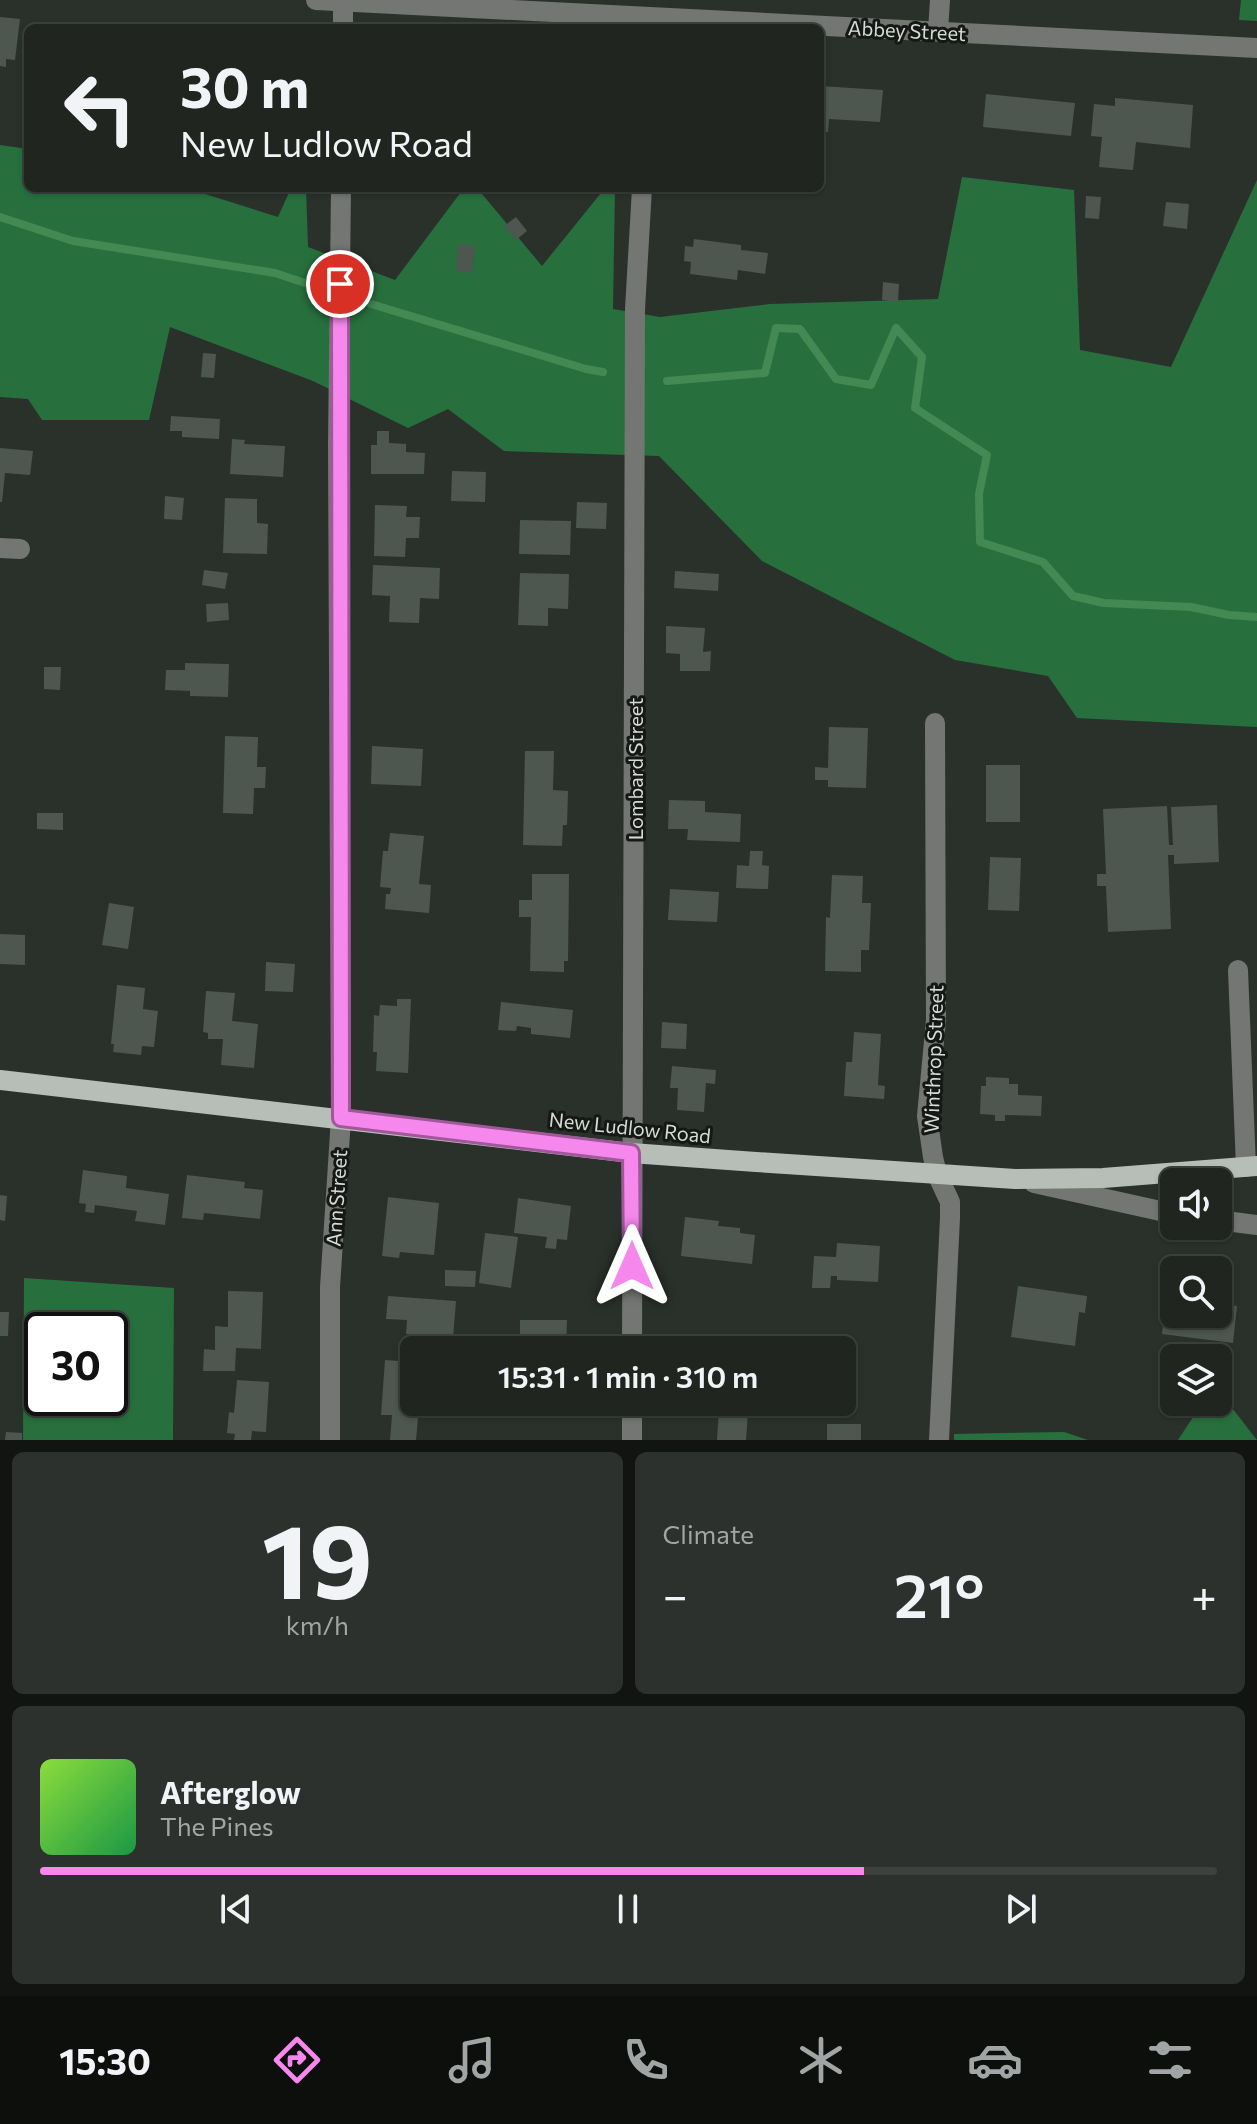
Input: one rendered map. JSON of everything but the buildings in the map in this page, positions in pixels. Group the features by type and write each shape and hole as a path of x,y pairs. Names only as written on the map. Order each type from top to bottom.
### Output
{"main road":[{"name":"New Ludlow Road","path":"0,1080 631,1153 1015,1179 1103,1178 1252,1167"}],"street":[{"name":"Abbey Street","path":"316,0 722,24"},
{"path":"938,31 940,0"},
{"path":"343,1 343,24"},
{"name":"Abbey Street","path":"824,27 1257,48"},
{"name":"Ann Street","path":"330,1440 330,1287 341,1118 338,444 341,192"},
{"name":"Lombard Street","path":"632,1336 635,309 642,192"},
{"name":"Winthrop Street","path":"935,723 936,1020 927,1116 937,1174 950,1202 939,1440"},
{"path":"1238,970 1252,1167"},
{"path":"1015,1179 1160,1211"},
{"path":"1232,1222 1257,1225"},
{"path":"632,1416 632,1440"}],"green space":[{"path":"1241,0 1257,0 1257,21 1239,20"},
{"path":"0,145 24,148 24,192 199,192 278,217 289,192 306,192 308,247 395,280 461,192 480,192 542,266 602,192 615,192 613,309 660,317 770,304 938,299 962,177 1074,190 1080,350 1171,367 1257,180 1257,727 1077,718 1048,676 955,660 762,561 659,456 504,451 448,409 408,428 313,381 170,327 149,420 42,420 28,399 0,397"},
{"path":"24,1278 174,1288 173,1440 23,1440"},
{"path":"1232,1408 1257,1440 1178,1440 1194,1416 1232,1416"},
{"path":"1064,1432 1088,1440 954,1440 954,1434"}],"waterway":[{"path":"0,217 73,241 275,273 308,284"},
{"path":"371,304 603,372"},
{"path":"667,381 765,373 776,328 800,329 836,379 871,385 896,328 922,357 915,408 987,455 979,494 980,542 1043,562 1073,596 1104,603 1191,607 1257,617"}],"route":[{"path":"340,284 341,1118 631,1153 632,1266"}]}
